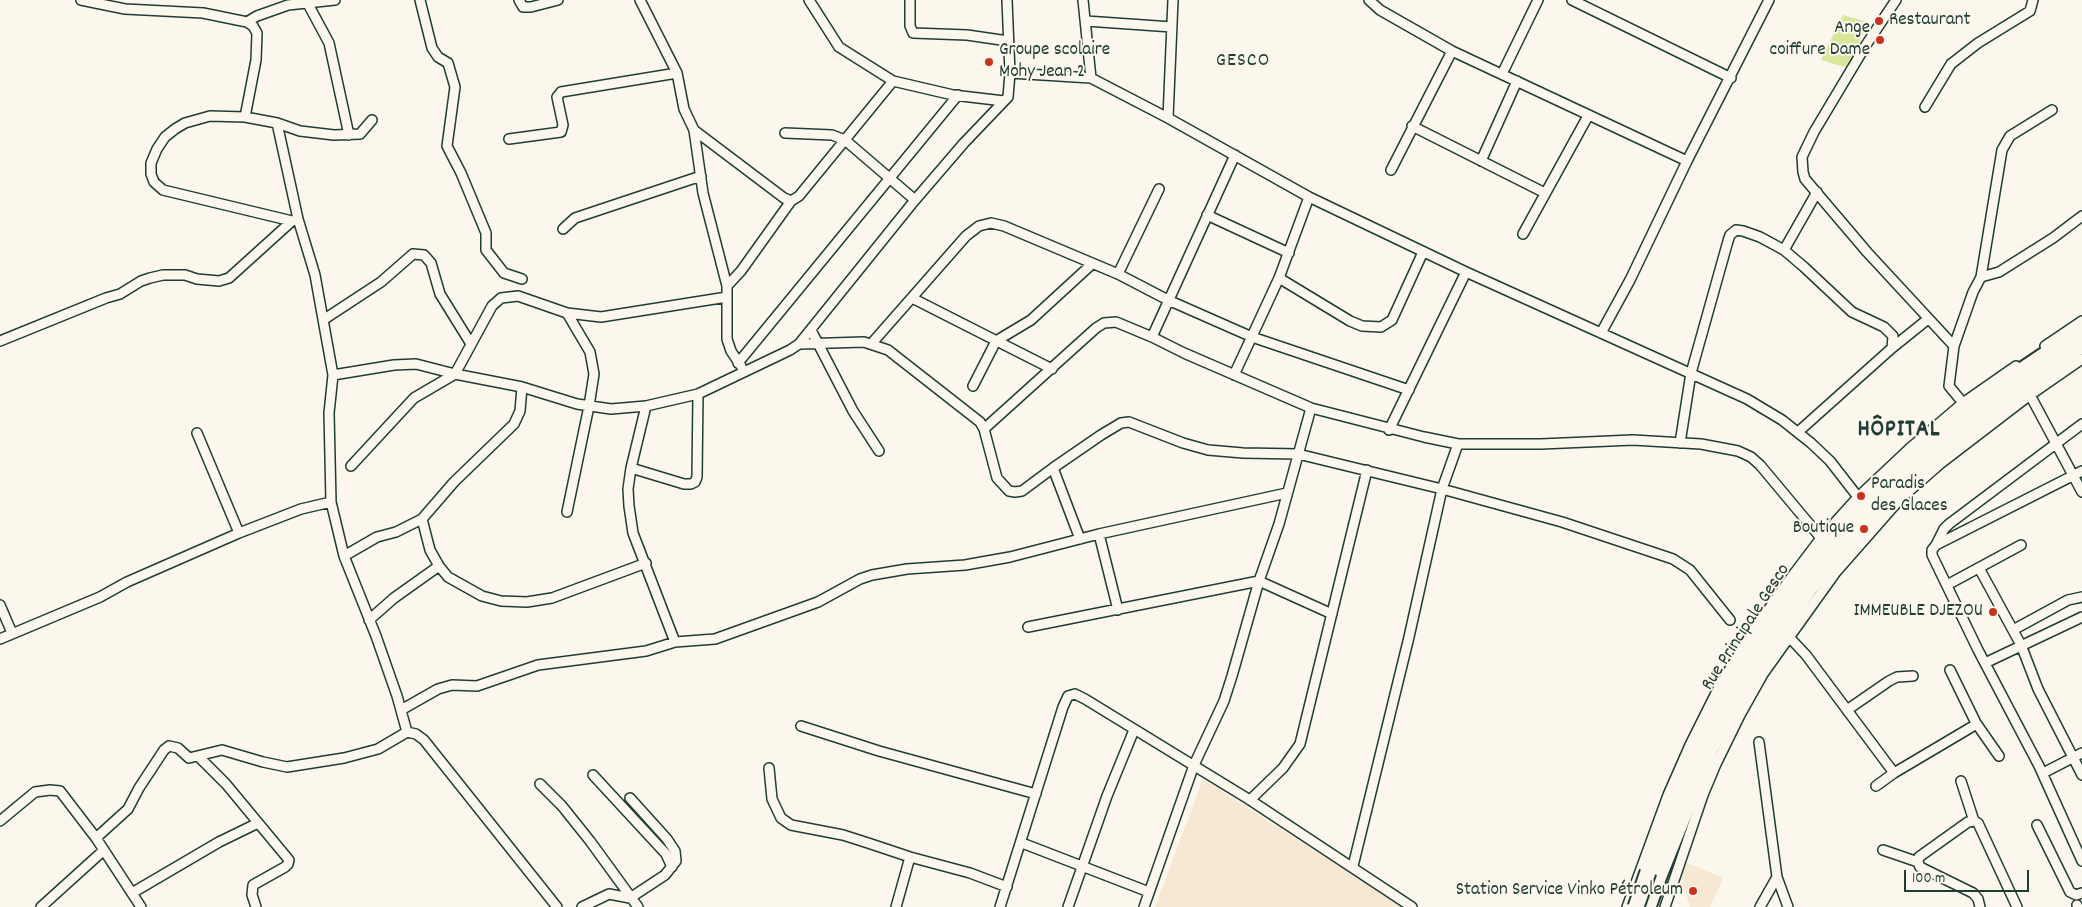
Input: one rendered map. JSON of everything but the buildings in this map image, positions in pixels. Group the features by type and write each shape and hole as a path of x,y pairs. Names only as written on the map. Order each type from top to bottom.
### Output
{"main road":[{"name":"Rue Principale Gesco","path":"1648,907 1653,874 1690,767 1714,718 1757,642 1799,581 1844,527 1873,496 1926,447 2018,373 2082,330"},
{"name":"Rue Principale Gesco","path":"1636,907 1711,747 1751,675 1809,589 1852,537 1904,484 1970,427 2082,345"}],"street":[{"path":"81,0 125,9 203,14 247,22 253,26 256,33 256,60 245,117"},
{"path":"164,0 165,11"},
{"path":"247,22 257,16 280,8 307,2 335,0"},
{"path":"420,0 432,48 438,57 448,63 455,87 446,146 461,174 486,233 486,250 504,273 522,279"},
{"path":"518,0 523,8 558,0"},
{"path":"640,0 677,73 684,109 694,130 703,193 727,286 727,339 731,351 746,372"},
{"path":"809,0 839,47 893,81 958,95 1004,101"},
{"path":"910,0 910,26 913,33 967,35 1008,41"},
{"path":"333,375 408,363 522,388 589,406 611,409 646,406 698,394 790,350 799,344 811,330 915,200 964,143 1008,97 1010,72 1007,0"},
{"path":"1083,0 1090,78"},
{"path":"1168,118 1173,0"},
{"path":"1369,0 1380,10 1452,50 1687,162"},
{"path":"1502,74 1538,0"},
{"path":"1572,0 1731,78"},
{"path":"1601,333 1630,280 1769,0"},
{"path":"1896,0 1866,45 1806,146 1802,157 1803,172 1806,179 1817,192 1954,346"},
{"path":"1925,107 1951,64 1978,43 2030,11 2033,0"},
{"path":"307,2 329,42 349,135"},
{"path":"1086,21 1172,27"},
{"path":"1391,170 1452,50"},
{"path":"1010,72 1090,78 1168,118 1309,197 1466,272 1747,399 1798,432 1830,461 1858,497"},
{"path":"509,140 561,132 562,125 557,97 561,92 677,73"},
{"path":"727,286 741,271 791,201 799,196 893,81"},
{"path":"1480,161 1517,81"},
{"path":"738,363 772,319 891,179 958,95"},
{"path":"1963,403 1950,386 1954,346 1980,277 2002,150 2010,136 2052,110"},
{"path":"295,220 163,190 154,182 151,174 151,163 157,149 165,137 175,129 185,123 210,116 245,117 277,123 300,131 334,135 360,134 372,120"},
{"path":"1523,234 1588,116"},
{"path":"277,123 295,220 315,275 333,375 329,413 331,502 344,556 369,620 407,732"},
{"path":"1412,126 1545,193"},
{"path":"694,130 784,198 791,201"},
{"path":"784,133 832,136 845,140 915,200"},
{"path":"1152,337 1235,155"},
{"path":"563,229 575,218 701,176"},
{"path":"1118,274 1159,189"},
{"path":"1784,250 1817,192"},
{"path":"1234,374 1279,278 1309,197"},
{"path":"1207,215 1289,253"},
{"path":"1980,277 1999,272 2053,238 2082,216"},
{"path":"0,341 120,294 140,281 150,278 163,275 219,281 229,278 295,220"},
{"path":"872,343 966,236 978,226 986,223 1004,226 1118,274 1168,300 1252,337 1408,390"},
{"path":"1680,442 1690,374 1730,235 1736,230 1760,237 1784,250 1852,312 1884,327 1890,332 1892,348"},
{"path":"1279,278 1350,321 1362,326 1382,327 1392,320 1423,252"},
{"path":"324,320 381,282 413,254 424,255 431,264 440,294 471,344"},
{"path":"973,386 996,341 1031,320 1092,264"},
{"path":"1389,430 1466,272"},
{"path":"351,466 414,398 455,374 492,306 501,298 508,296 525,297 567,314 601,317 727,296"},
{"path":"912,298 1052,369"},
{"path":"567,314 590,352 594,374 567,512"},
{"path":"1798,432 1892,348 1928,319"},
{"path":"1627,907 1668,795 1690,744 1714,697 1752,633 1821,538 1858,497 1910,448 1963,403 2082,321"},
{"path":"984,429 1096,328 1104,323 1116,322 1311,408 1389,430 1458,444 1541,444 1607,440 1680,442 1738,450 1751,457 1760,465 1821,538"},
{"path":"811,330 853,411 879,451"},
{"path":"799,344 856,341 872,343 888,350 980,422 984,429 994,472 1001,484 1009,491 1022,491 1101,435 1121,423 1129,422 1183,443 1208,450 1298,454 1442,489 1562,522 1673,559 1690,570 1730,620"},
{"path":"1665,907 1703,795 1716,764 1763,674 1836,572 1901,498 1940,464 2030,395 2082,359"},
{"path":"344,556 377,537 396,532 422,519 454,482 514,424 520,411 522,388"},
{"path":"631,468 684,484 695,482 698,477 698,394"},
{"path":"2030,395 2057,442 2078,473 2082,492"},
{"path":"646,406 631,468 628,489 629,506 633,533 675,642"},
{"path":"1144,907 1194,766 1224,701 1245,636 1259,581 1279,524 1311,408"},
{"path":"2082,424 1949,524 1932,550 1932,555 1985,663 2043,773 2082,861"},
{"path":"197,433 239,533"},
{"path":"1353,866 1409,636 1442,489 1458,444"},
{"path":"1053,468 1080,539"},
{"path":"1250,800 1283,768 1300,744 1367,470"},
{"path":"1936,545 2078,473"},
{"path":"401,710 438,689 452,685 477,686 538,665 646,651 675,642 715,639 818,602 860,579 872,575 989,561 1099,534 1287,493"},
{"path":"0,639 100,597 127,582 239,533 301,509 331,502"},
{"path":"422,519 430,550 448,577 482,596 501,601 526,602 552,598 646,563"},
{"path":"1099,534 1118,610"},
{"path":"1947,585 2021,545"},
{"path":"369,620 394,598 439,566"},
{"path":"1979,568 2021,645 2038,689 2078,755 2082,775"},
{"path":"1028,627 1259,581 1332,614"},
{"path":"2013,630 2068,600 2082,597"},
{"path":"0,605 12,633"},
{"path":"1985,663 2082,618"},
{"path":"1789,636 1806,655 1894,773"},
{"path":"1950,670 1976,723 1999,756"},
{"path":"1847,710 1889,680 1897,677 1913,676"},
{"path":"1000,907 1022,843 1063,707 1068,696 1075,694 1250,800 1353,866 1412,907"},
{"path":"1876,786 1976,723"},
{"path":"801,726 879,751 1036,794"},
{"path":"1068,907 1107,796 1134,730"},
{"path":"96,838 128,809 139,788 164,750 169,746 178,748 189,758 222,750 287,767 310,765 378,749 407,732 416,734 424,740 557,907"},
{"path":"1758,742 1777,877 1788,907"},
{"path":"2043,773 2078,755"},
{"path":"198,756 226,784 288,860 288,864 285,867 253,885 252,895 256,907"},
{"path":"769,768 772,799 780,818 791,826 843,835 910,857 970,873 1007,888"},
{"path":"593,775 666,854 672,867"},
{"path":"1961,782 1974,821 1978,823 2017,907"},
{"path":"540,784 562,806 590,841 638,907"},
{"path":"0,821 35,792 55,790 60,792 96,838 142,907"},
{"path":"582,907 609,894 630,898 666,875 677,858 667,839 630,798"},
{"path":"1974,821 1968,822 1919,857 1918,862 1920,868 1976,895 1980,907"},
{"path":"132,892 219,842 258,823"},
{"path":"2036,825 2070,892 2076,895 2082,892"},
{"path":"1022,843 1150,892"},
{"path":"41,907 104,850"},
{"path":"1883,850 1918,862"},
{"path":"896,907 910,857"},
{"path":"1760,907 1777,877"}],"shaded area":[{"path":"1203,779 1336,864 1401,907 1155,907"},
{"path":"1685,862 1723,878 1710,907 1690,907 1681,877"}],"green space":[{"path":"1843,15 1868,22 1848,68 1821,60"}],"place":[{"name":"Restaurant","path":"1879,21"},
{"name":"Ange coiffure Dame","path":"1880,40"},
{"name":"Groupe scolaire Mohy Jean 2","path":"989,62"},
{"name":"Paradis des Glaces","path":"1861,496"},
{"name":"Boutique","path":"1864,529"},
{"name":"IMMEUBLE DJEZOU","path":"1993,612"},
{"name":"Station Service Vinko Pétroleum","path":"1693,891"}],"district":[{"name":"GESCO","path":"1243,62"},
{"name":"HÔPITAL","path":"1899,432"}]}
